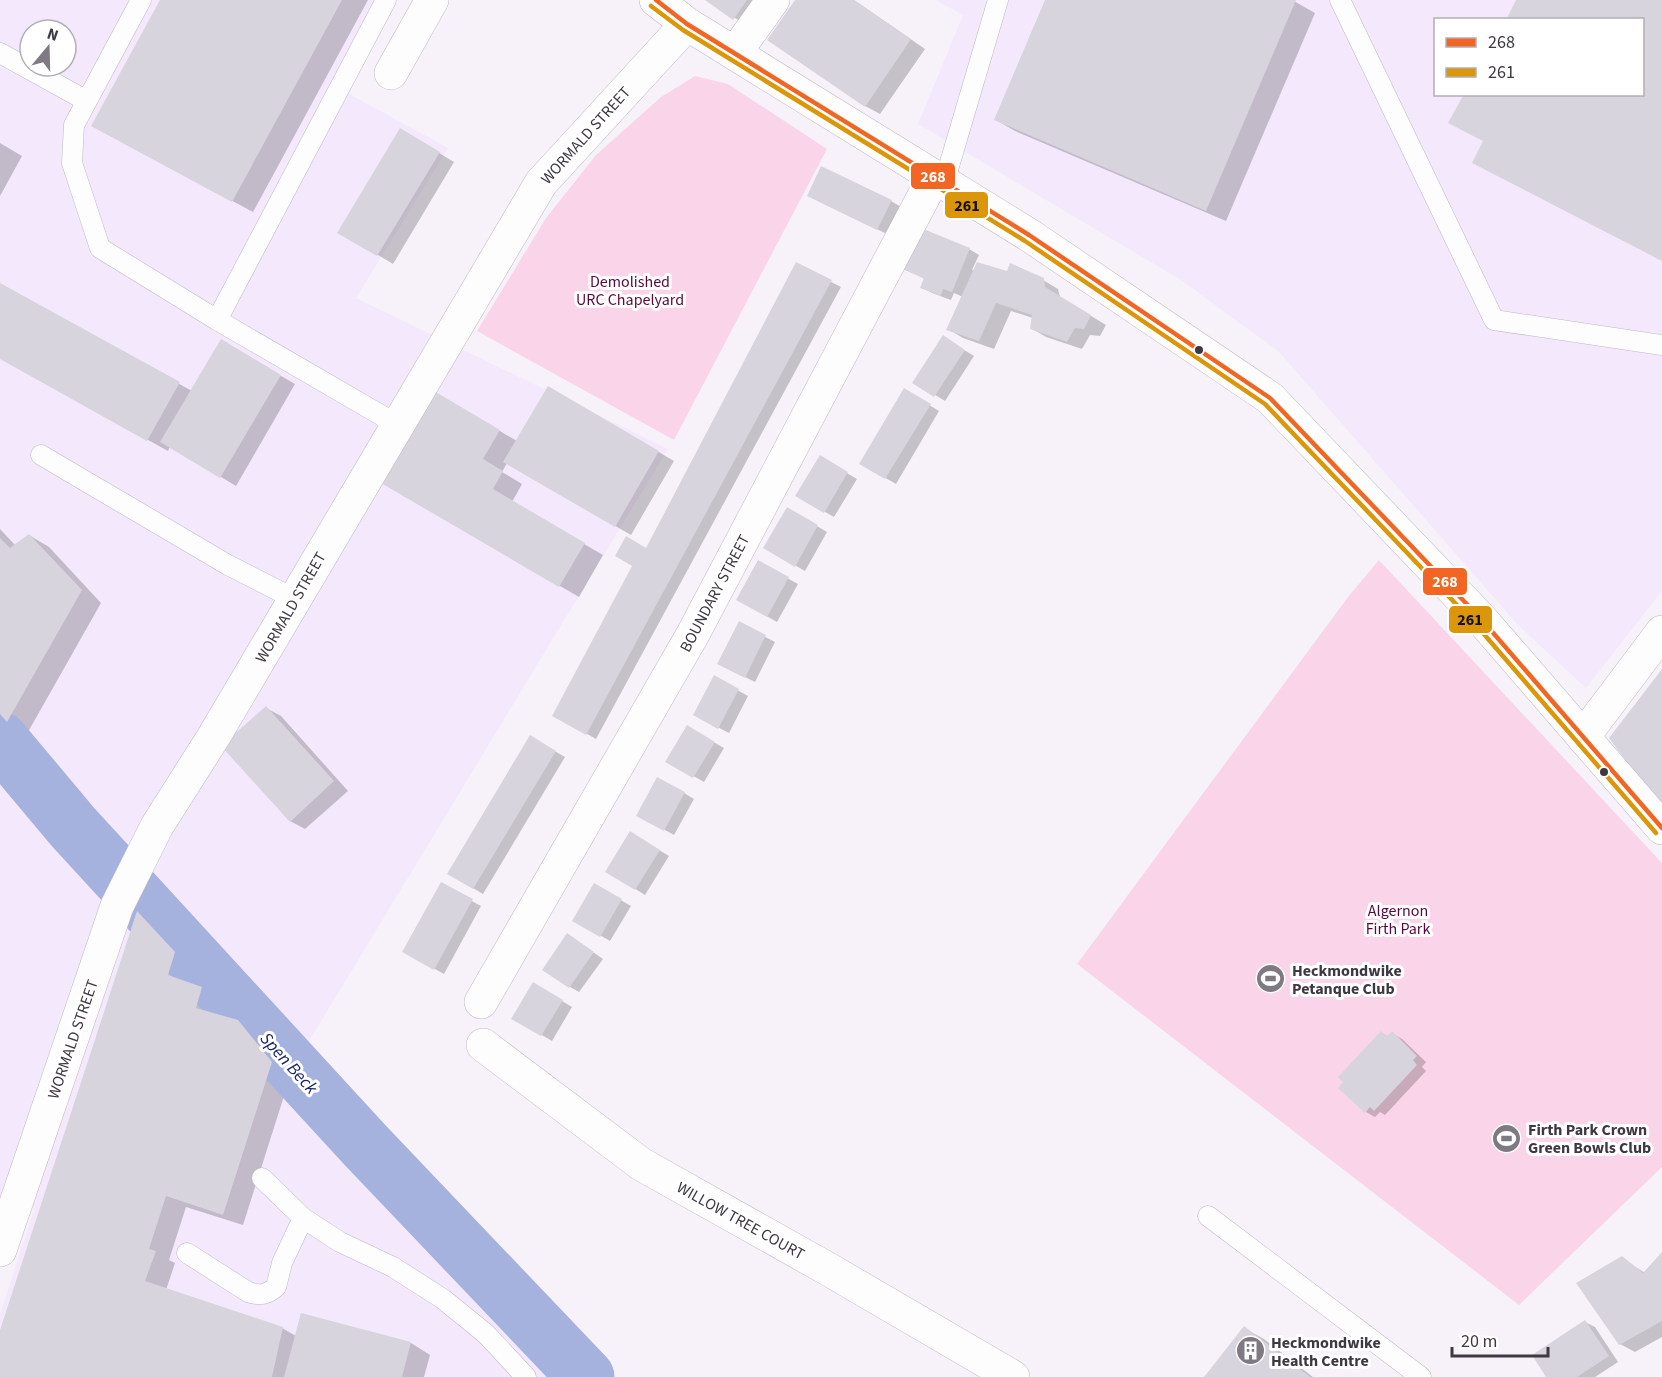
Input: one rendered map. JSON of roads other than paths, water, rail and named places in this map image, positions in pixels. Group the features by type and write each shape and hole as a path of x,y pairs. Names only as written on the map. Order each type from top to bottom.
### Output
{"street":[{"path":"391,73 432,0"},
{"path":"656,0 687,24 1029,235 1270,398 1482,620 1662,828"},
{"path":"735,53 773,0"},
{"name":"WORMALD STREET","path":"2,1238 117,906 157,826 214,736 541,183 687,24"},
{"name":"BOUNDARY STREET","path":"481,1002 693,634 939,180"},
{"path":"1583,737 1662,632"},
{"name":"WILLOW TREE COURT","path":"483,1045 641,1164 1013,1377"}],"lane":[{"path":"141,0 74,126 72,163 100,248 217,320 398,425"},
{"path":"217,320 386,0"},
{"path":"939,180 998,0"},
{"path":"1340,0 1494,320 1662,345"},
{"path":"0,52 87,101"},
{"path":"41,455 228,565 295,599"},
{"path":"262,1178 303,1218 340,1242 393,1267 443,1299 486,1334 526,1377"},
{"path":"1208,1216 1421,1377"},
{"path":"187,1253 248,1292 259,1296 276,1287 282,1263 303,1218"}],"waterway":[{"name":"Spen Beck","path":"0,740 73,827 365,1145 586,1377"}],"place":[{"name":"Heckmondwike Petanque Club","path":"1271,979"},
{"name":"Firth Park Crown Green Bowls Club","path":"1507,1138"},
{"name":"Heckmondwike Health Centre","path":"1250,1351"}],"park label":[{"name":"Demolished URC Chapelyard","path":"630,290"},
{"name":"Algernon Firth Park","path":"1398,919"}]}
